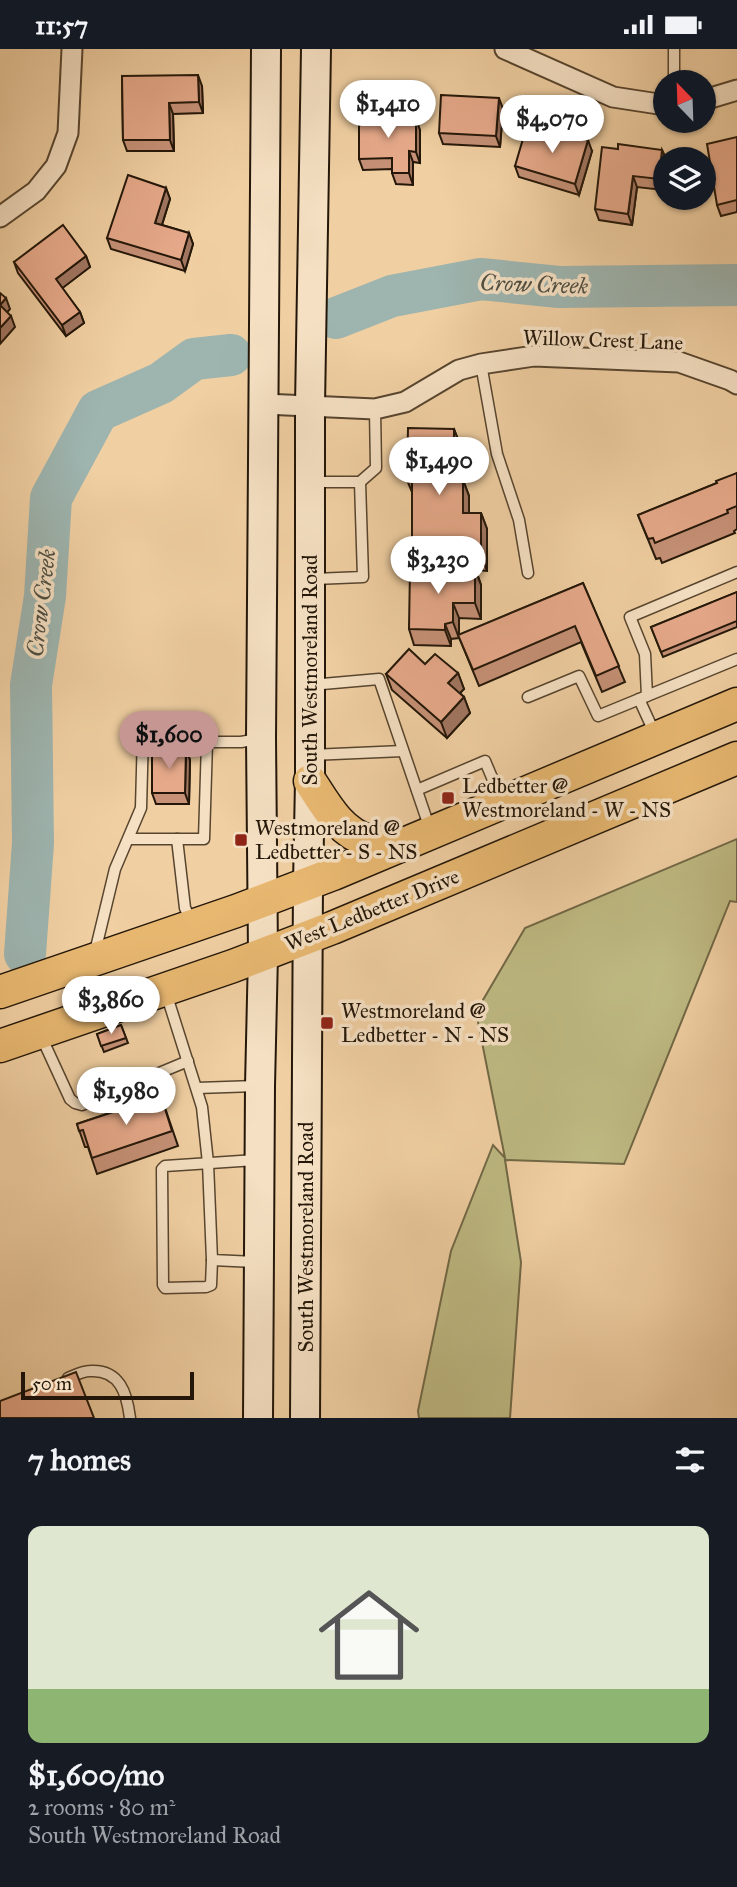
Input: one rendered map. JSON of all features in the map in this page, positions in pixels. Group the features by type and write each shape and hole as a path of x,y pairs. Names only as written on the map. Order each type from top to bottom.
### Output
{"main road":[{"path":"258,1418 263,954 261,738 266,49"},
{"name":"South Westmoreland Road","path":"305,1418 310,406 316,49"},
{"path":"0,992 308,884 737,704"},
{"path":"657,738 677,784"},
{"name":"West Ledbetter Drive","path":"0,1046 308,937 737,758"},
{"path":"310,768 336,820 348,830 368,840 417,839"}],"street":[{"path":"0,218 36,191 55,166 68,133 72,49"},
{"path":"509,49 612,97 653,103"},
{"path":"716,96 737,90"},
{"name":"Willow Crest Lane","path":"264,404 375,409 405,402 459,370 534,356 679,362 737,384"}],"lane":[{"path":"674,49 674,70"},
{"path":"481,364 497,454 519,520 528,573"},
{"path":"310,482 360,482 376,468 375,409"},
{"path":"310,579 363,577 360,482"},
{"path":"657,738 643,698 645,654 630,617 737,572"},
{"path":"528,697 579,676 598,716 737,659"},
{"path":"310,685 379,679 416,790 417,839"},
{"path":"93,960 116,869 141,807 143,733 193,733 207,742 241,743 261,738"},
{"path":"129,839 204,839 207,742"},
{"path":"310,768 403,751"},
{"path":"416,790 485,761 503,803"},
{"path":"177,839 185,908 194,925"},
{"path":"164,990 202,1107 208,1163 212,1261 211,1285 165,1288 162,1169 165,1166 208,1163 260,1160"},
{"path":"40,1033 70,1099 82,1105 188,1062"},
{"path":"197,1088 260,1086"},
{"path":"212,1261 259,1262"},
{"path":"63,1380 88,1370 106,1372 122,1385 128,1400 130,1418"}],"shaded area":[{"path":"737,839 737,902 730,901 624,1164 505,1160 521,1262 510,1418 419,1418 418,1411 451,1251 493,1145 505,1158 476,1012 525,928"}],"building":[{"path":"198,75 199,102 169,103 170,140 123,140 122,76"},
{"path":"441,95 499,98 496,136 439,133"},
{"path":"404,115 404,119 416,119 416,152 409,151 409,173 392,173 392,158 359,159 359,119"},
{"path":"538,128 588,140 575,184 515,166 525,132 536,135"},
{"path":"737,137 737,200 717,205 716,147 707,147 707,144"},
{"path":"618,144 653,149 653,178 633,176 628,214 595,209 602,147 618,149"},
{"path":"128,175 166,188 155,223 189,233 181,260 107,238"},
{"path":"63,225 86,256 56,279 80,312 62,325 14,262"},
{"path":"0,293 6,298 0,305"},
{"path":"0,305 11,316 0,328"},
{"path":"408,428 454,429 454,480 463,480 463,513 481,513 481,555 412,554 412,480 407,480"},
{"path":"737,473 737,506 727,510 728,513 655,543 653,538 648,539 638,515"},
{"path":"410,568 475,569 475,603 453,603 453,622 445,624 445,630 409,629"},
{"path":"583,583 619,666 596,676 575,626 473,670 458,635"},
{"path":"737,592 737,621 661,652 651,627"},
{"path":"409,649 425,664 435,654 458,673 448,683 464,697 441,722 386,674"},
{"path":"152,749 186,749 185,793 152,793"},
{"path":"121,1025 126,1038 101,1046 97,1034"},
{"path":"161,1096 172,1131 92,1158 83,1130 79,1131 77,1124"},
{"path":"76,1372 94,1418 0,1418 0,1401"}],"waterway":[{"name":"Crow Creek","path":"336,318 392,296 481,279 559,287 737,285"},
{"name":"Crow Creek","path":"25,954 33,843 31,685 45,596 51,498 98,411 161,383 194,359 231,355"}],"place":[{"name":"Ledbetter @ Westmoreland - W - NS","path":"448,798"},
{"name":"Westmoreland @ Ledbetter - S - NS","path":"241,840"},
{"name":"Westmoreland @ Ledbetter - N - NS","path":"327,1023"}]}
